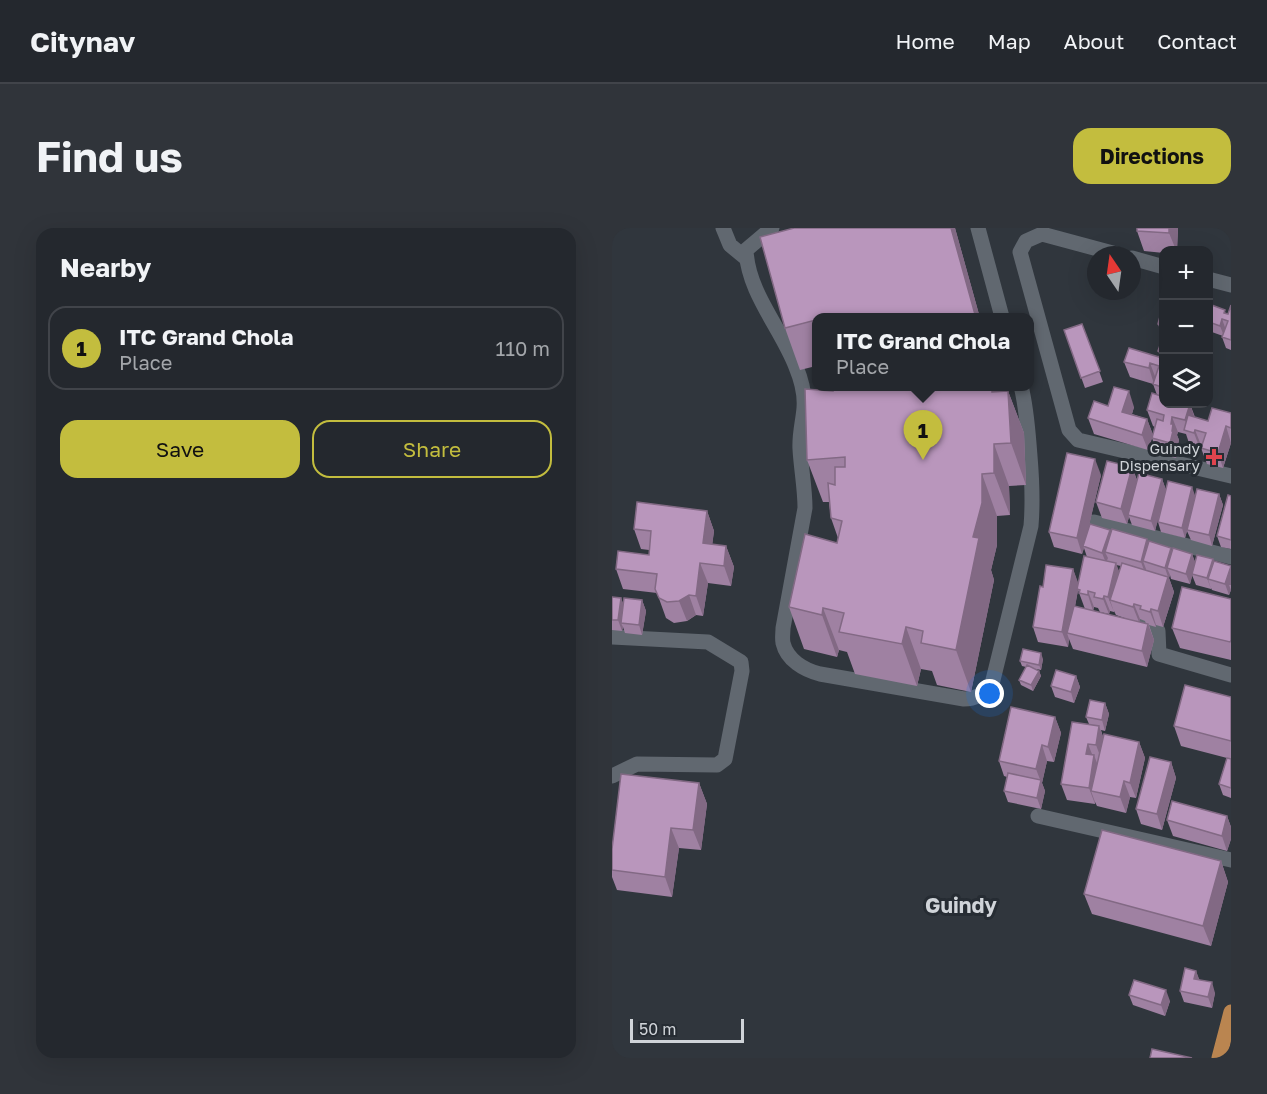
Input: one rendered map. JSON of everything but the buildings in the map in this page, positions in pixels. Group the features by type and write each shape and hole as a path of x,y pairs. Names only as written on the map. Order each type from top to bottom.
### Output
{"main road":[{"path":"1219,1058 1231,1012"}],"lane":[{"path":"723,228 730,245 747,259"},
{"path":"772,228 746,250 753,284 796,366 802,387 804,404 799,445 805,508 783,628 783,640 792,659 809,672 964,699 978,697 986,692 992,684 1031,526 1033,507 1028,424 1022,391"},
{"path":"978,228 1001,313"},
{"path":"1091,246 1042,231 1026,241 1020,252 1069,430 1078,440 1231,476"},
{"path":"1141,261 1159,266"},
{"path":"1213,280 1231,285"},
{"path":"1094,522 1231,557"},
{"path":"1116,620 1158,631 1159,654 1231,675"},
{"path":"612,637 708,642 741,663 742,671 725,759 717,765 637,764 612,776"},
{"path":"1038,816 1231,860"}],"place":[{"name":"Guindy Dispensary","path":"1214,457"},
{"name":"ITC Grand Chola","path":"923,460"}],"district":[{"name":"Guindy","path":"961,905"}]}
